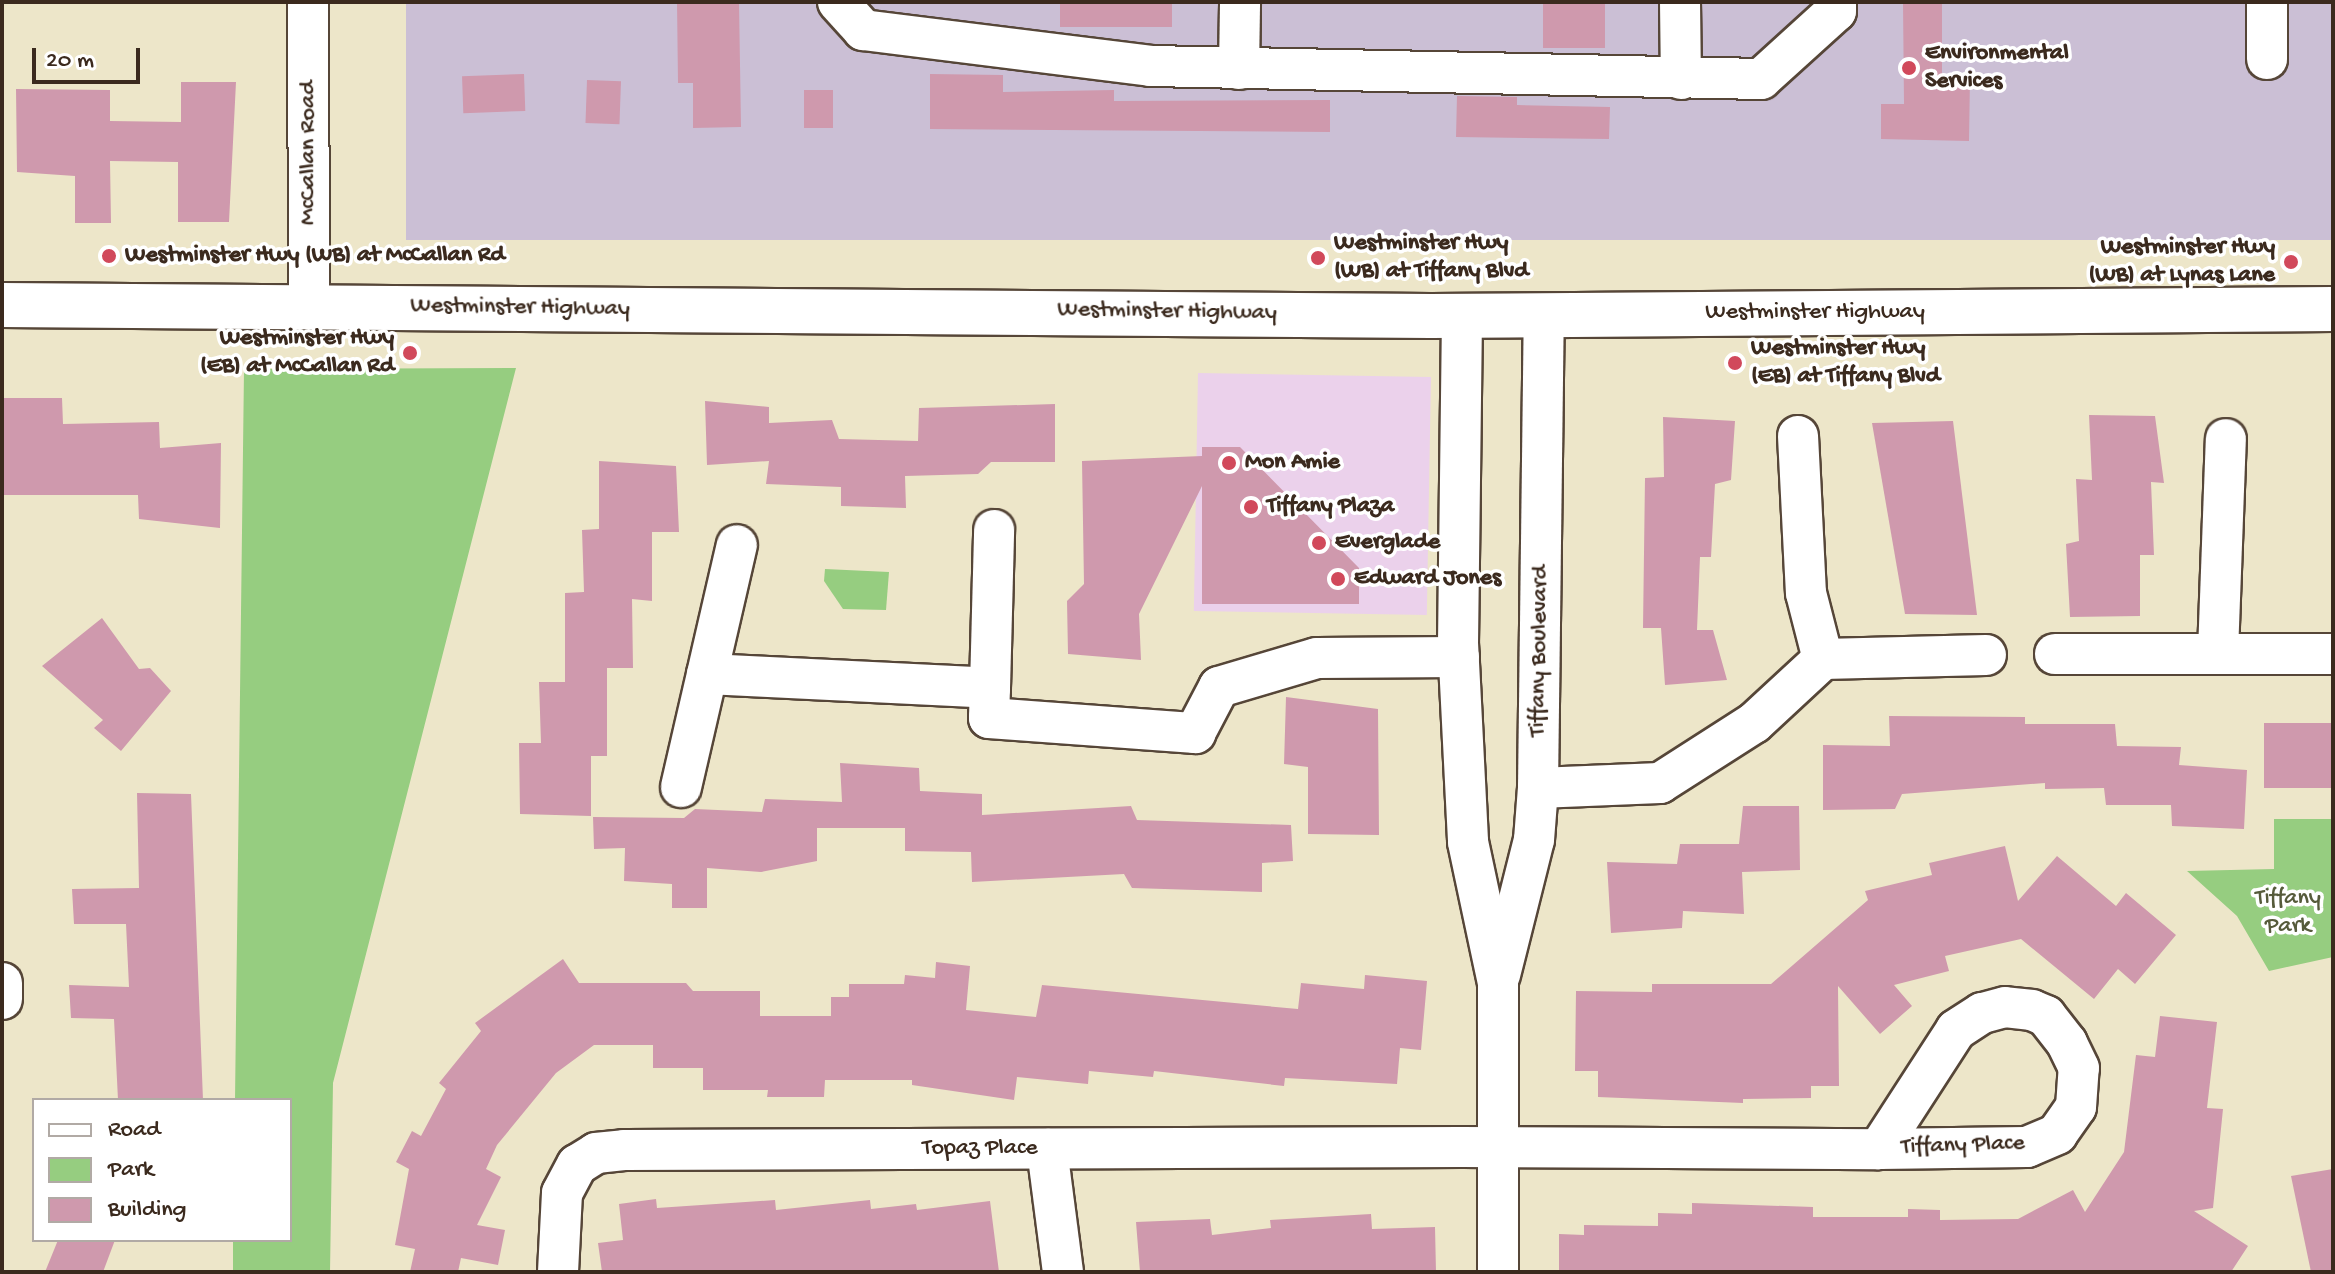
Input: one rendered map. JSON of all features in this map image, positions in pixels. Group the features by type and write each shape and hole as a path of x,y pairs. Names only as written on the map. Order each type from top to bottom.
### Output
{"main road":[{"name":"Westminster Highway","path":"2,305 1462,316 2333,309"}],"street":[{"name":"McCallan Road","path":"308,2 309,305"},
{"path":"838,2 863,30 1151,66 1681,79 1761,79 1836,11 1836,2"},
{"path":"1239,69 1240,2"},
{"path":"1680,2 1681,79"},
{"path":"2267,2 2267,59"},
{"name":"Tiffany Boulevard","path":"1462,316 1459,657 1468,842 1498,983 1498,1272"},
{"name":"Tiffany Boulevard","path":"1498,983 1534,840 1538,788 1544,316"},
{"path":"1798,436 1806,593 1823,659"},
{"path":"2218,653 2226,439"},
{"path":"994,530 989,718 1195,733 1219,687 1303,662 1459,657"},
{"path":"681,787 737,545"},
{"path":"2055,654 2333,654"},
{"path":"1538,788 1660,783 1754,723 1823,659 1986,655"},
{"path":"707,674 990,688"},
{"path":"2,983 2,999"},
{"name":"Tiffany Place","path":"1497,1147 1879,1149 2027,1147 2057,1134 2076,1107 2079,1068 2067,1043 2046,1016 2032,1010 2005,1007 1982,1013 1956,1030 1879,1149"},
{"name":"Topaz Place","path":"558,1272 562,1193 577,1165 596,1153 1497,1147"},
{"path":"1047,1149 1063,1272"}],"shaded area":[{"path":"406,2 2333,2 2333,240 406,240"},
{"path":"1198,373 1431,377 1427,615 1194,611"}],"green space":[{"path":"516,368 333,1083 330,1272 233,1272 233,1242 292,1242 292,1098 235,1098 244,369"},
{"path":"825,569 889,572 886,610 843,609 824,581"},
{"name":"Tiffany Park","path":"2274,819 2333,819 2333,957 2269,971 2237,916 2187,871 2274,869"}],"building":[{"path":"677,2 739,2 741,127 693,128 693,83 678,83"},
{"path":"1060,2 1172,2 1172,27 1060,27"},
{"path":"1543,2 1605,2 1605,48 1543,48"},
{"path":"1903,2 1942,2 1942,77 1970,77 1969,141 1881,139 1881,104 1904,104"},
{"path":"524,74 525,111 463,113 462,76"},
{"path":"930,74 1003,75 1003,92 1114,90 1114,101 1330,100 1330,132 930,129"},
{"path":"587,80 621,81 619,124 585,123"},
{"path":"181,82 236,82 229,222 178,222 178,162 110,161 111,223 75,223 75,176 17,172 16,89 110,90 110,121 181,122"},
{"path":"804,90 833,90 833,128 804,128"},
{"path":"1457,96 1517,97 1517,105 1610,107 1609,139 1456,137"},
{"path":"2,398 62,398 63,424 159,422 160,448 221,443 220,528 139,519 138,495 2,495"},
{"path":"705,401 769,407 769,423 832,420 839,439 918,441 919,408 1055,404 1055,462 991,462 978,474 905,476 906,508 841,506 841,487 766,484 769,461 707,465"},
{"path":"2089,415 2155,416 2164,483 2151,482 2154,555 2140,555 2140,616 2070,617 2066,544 2079,541 2076,479 2092,480"},
{"path":"1663,417 1735,421 1731,480 1715,484 1711,557 1700,557 1697,630 1713,630 1727,680 1665,685 1661,628 1643,628 1645,478 1664,477"},
{"path":"1953,421 1977,615 1905,614 1872,423"},
{"path":"1202,447 1240,447 1359,568 1359,604 1202,604 1202,486 1139,614 1141,660 1068,654 1067,601 1084,584 1082,461 1202,456"},
{"path":"599,461 676,466 679,532 652,532 652,601 632,599 633,668 607,668 607,756 591,756 591,816 520,814 519,743 541,743 539,682 565,682 565,593 584,592 582,530 599,529"},
{"path":"102,618 139,669 150,668 171,691 121,751 94,728 103,720 42,666"},
{"path":"1286,697 1378,709 1379,835 1308,834 1308,767 1284,764"},
{"path":"1889,716 2025,717 2025,724 2115,724 2117,746 2181,747 2179,765 2247,770 2244,829 2172,826 2171,805 2106,805 2104,788 2045,789 2045,783 1902,794 1895,809 1823,810 1823,745 1890,746"},
{"path":"2264,723 2333,723 2333,788 2264,788"},
{"path":"840,763 919,768 920,791 982,794 982,815 1131,806 1137,820 1291,825 1293,861 1262,863 1262,892 1132,888 1124,874 972,882 971,852 905,851 905,828 817,828 817,861 761,872 707,868 707,908 672,908 672,884 624,881 625,848 594,849 593,817 684,818 695,809 762,812 765,799 842,802"},
{"path":"137,793 191,794 203,1098 118,1098 114,1019 71,1018 69,985 129,987 126,924 74,924 72,889 139,888"},
{"path":"1743,806 1799,806 1800,870 1742,872 1744,914 1683,911 1682,928 1611,933 1607,862 1677,864 1680,844 1739,844"},
{"path":"2005,846 2018,901 2057,856 2116,906 2126,893 2176,935 2135,984 2118,969 2094,999 2021,939 1945,956 1949,971 1894,985 1912,1006 1880,1034 1838,986 1839,1086 1811,1086 1811,1098 1743,1099 1743,1103 1598,1097 1598,1071 1575,1071 1576,991 1652,992 1652,984 1771,984 1868,900 1865,891 1932,875 1929,863"},
{"path":"563,959 579,983 686,983 693,991 760,991 760,1016 831,1016 831,997 849,997 849,984 904,984 905,975 935,978 936,962 970,966 966,1010 1036,1017 1042,985 1298,1009 1301,983 1364,989 1365,975 1427,981 1421,1050 1400,1048 1397,1084 1285,1078 1284,1086 1154,1071 1153,1077 1089,1071 1088,1084 1017,1077 1014,1100 912,1085 912,1080 825,1080 824,1097 767,1097 768,1090 703,1090 703,1068 653,1068 653,1045 594,1045 556,1073 497,1145 486,1169 501,1177 477,1225 505,1230 498,1265 461,1258 458,1272 410,1272 415,1249 395,1245 409,1169 396,1162 412,1131 421,1136 446,1089 439,1083 481,1031 475,1023"},
{"path":"2160,1016 2217,1022 2207,1108 2223,1109 2213,1208 2194,1211 2248,1246 2231,1272 1559,1272 1559,1234 1584,1235 1584,1225 1658,1226 1658,1213 1692,1214 1692,1203 1813,1207 1813,1217 1908,1217 1908,1209 1940,1210 1940,1220 2018,1219 2073,1190 2085,1212 2124,1152 2136,1055 2155,1057"},
{"path":"2333,1169 2333,1272 2311,1272 2291,1176"},
{"path":"656,1199 657,1208 775,1200 776,1210 870,1200 871,1209 916,1204 917,1210 990,1201 999,1272 602,1272 598,1243 623,1240 619,1204"},
{"path":"1371,1214 1372,1229 1435,1227 1436,1272 1140,1272 1136,1222 1210,1219 1212,1235 1271,1228 1270,1220"},
{"path":"57,1242 114,1242 103,1272 45,1272"}],"place":[{"name":"Environmental Services","path":"1909,68"},
{"name":"Westminster Hwy (WB) at McCallan Rd","path":"109,256"},
{"name":"Westminster Hwy (WB) at Tiffany Blvd","path":"1318,258"},
{"name":"Westminster Hwy (WB) at Lynas Lane","path":"2291,262"},
{"name":"Westminster Hwy (EB) at McCallan Rd","path":"410,353"},
{"name":"Westminster Hwy (EB) at Tiffany Blvd","path":"1735,363"},
{"name":"Mon Amie","path":"1229,463"},
{"name":"Tiffany Plaza","path":"1251,507"},
{"name":"Everglade","path":"1319,543"},
{"name":"Edward Jones","path":"1338,579"}]}
